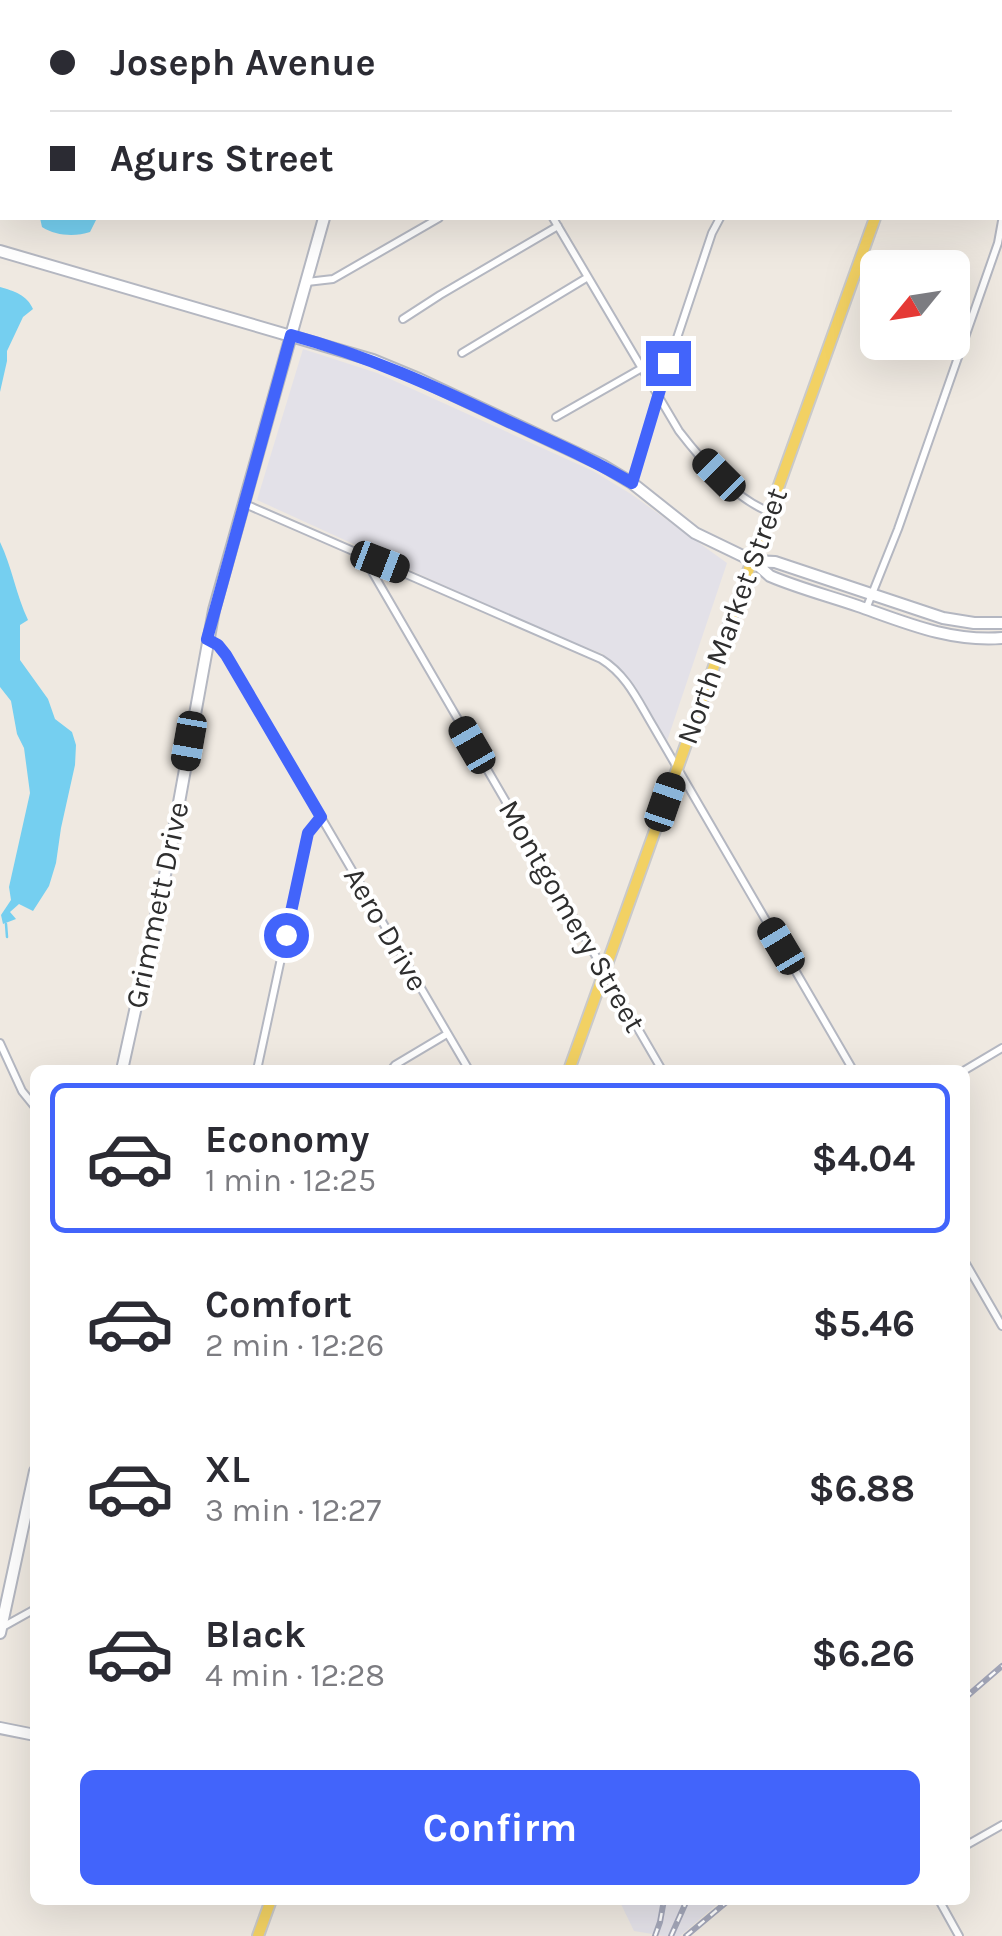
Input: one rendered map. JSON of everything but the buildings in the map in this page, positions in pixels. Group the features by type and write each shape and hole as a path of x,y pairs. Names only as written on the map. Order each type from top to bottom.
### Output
{"main road":[{"name":"Grimmett Drive","path":"123,1065 170,852 207,639 323,220"},
{"name":"North Market Street","path":"570,1065 874,220"},
{"path":"0,251 373,360 602,465 632,483 695,533 753,561 770,576 949,636 1002,638"},
{"path":"753,561 775,562 943,618 974,624 1002,623"},
{"path":"0,1630 30,1494"},
{"path":"0,1728 30,1735"},
{"path":"258,1936 269,1905"}],"street":[{"path":"306,282 333,278 435,220"},
{"path":"554,220 680,432 741,497 770,512"},
{"path":"632,483 719,220"},
{"path":"866,609 992,261 1002,221"},
{"path":"403,319 558,226"},
{"path":"462,353 588,277"},
{"path":"556,417 642,368"},
{"path":"244,503 609,664 627,682 850,1065"},
{"name":"Montgomery Street","path":"362,555 659,1065"},
{"name":"Aero Drive","path":"207,639 226,655 465,1065"},
{"path":"258,1065 308,833 321,817"},
{"path":"394,1065 447,1034"},
{"path":"0,1043 30,1101"},
{"path":"970,1067 1002,1048"},
{"path":"970,1271 1002,1326"},
{"path":"0,1630 30,1613"},
{"path":"970,1843 1002,1825"},
{"path":"942,1905 959,1936"}],"shaded area":[{"path":"303,349 377,373 593,471 727,563 667,741 625,677 603,654 257,500"},
{"path":"621,1905 716,1905 680,1936 634,1931"}],"water":[{"path":"40,220 96,220 90,232 72,235 42,227"},
{"path":"0,287 24,297 33,309 23,317 7,351 0,392"},
{"path":"0,542 28,620 20,625 20,660 48,699 55,719 72,732 76,745 49,886 33,911 19,904 10,912 16,919 3,924 1,915 11,900 9,887 30,793 24,748 17,734 11,701 0,687"}],"waterway":[{"path":"6,924 7,937"}],"railway":[{"path":"970,1694 1002,1666"},
{"path":"655,1936 663,1905"},
{"path":"671,1936 685,1905"},
{"path":"686,1936 723,1905"}],"route":[{"path":"286,935 308,833 321,817 226,655 207,639 291,335 373,360 419,379 602,465 632,483 668,363"}]}
